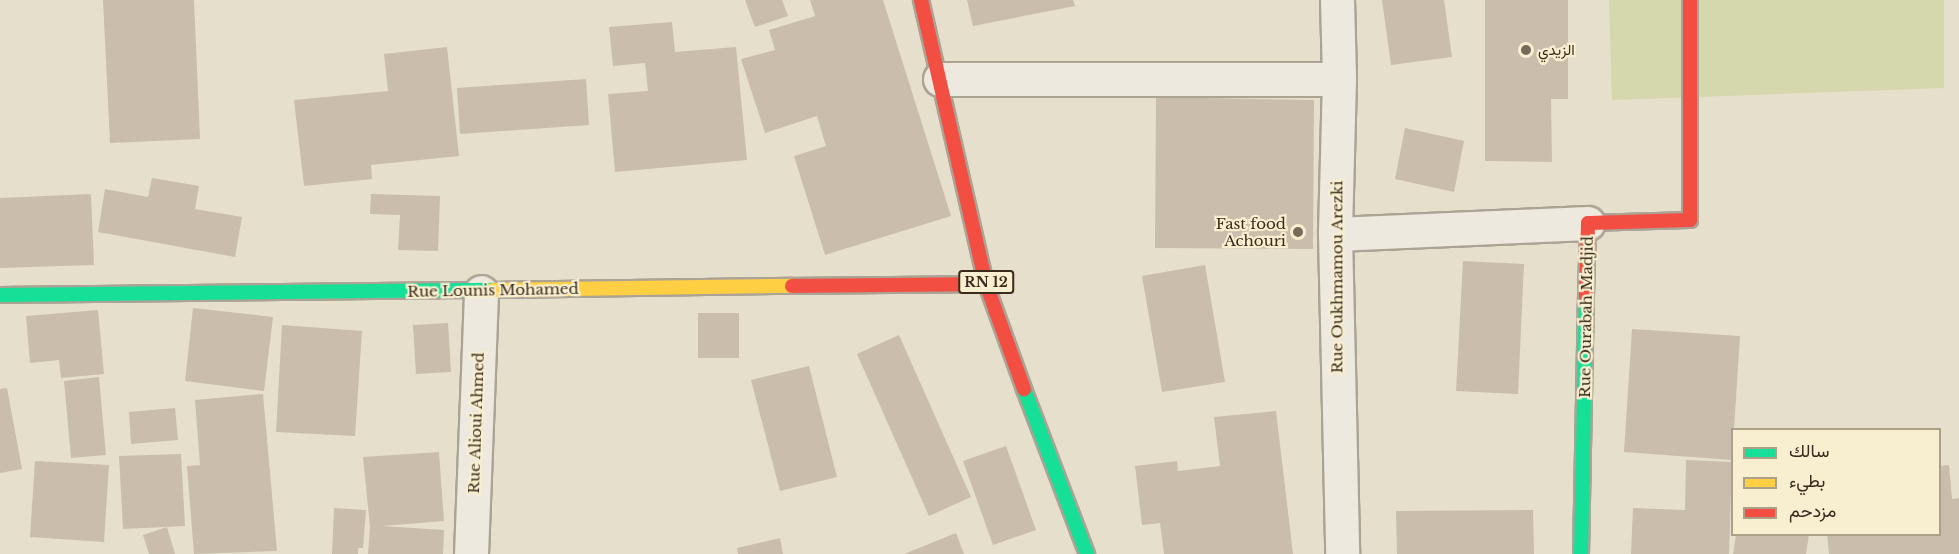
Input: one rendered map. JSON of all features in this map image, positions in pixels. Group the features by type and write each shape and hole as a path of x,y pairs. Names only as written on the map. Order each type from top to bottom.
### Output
{"street":[{"name":"RN 12","path":"921,0 986,284 1053,471 1087,554"},
{"name":"Rue Oukhmamou Arezki","path":"1337,0 1339,79 1335,234 1342,554"},
{"name":"Rue Ourabah Madjid","path":"1581,554 1588,223 1690,220 1690,0"},
{"path":"940,79 1339,79"},
{"path":"1335,234 1588,223"},
{"path":"481,292 986,284"},
{"name":"Rue Lounis Mohamed","path":"0,295 986,284"},
{"name":"Rue Alioui Ahmed","path":"471,554 481,292"}],"green space":[{"path":"1609,0 1944,0 1944,88 1612,100"}],"building":[{"path":"103,0 194,0 200,139 110,143"},
{"path":"745,0 782,0 788,16 755,27"},
{"path":"810,0 883,0 951,216 825,255 794,156 826,146 817,116 765,133 741,59 775,50 769,30 815,16"},
{"path":"967,0 1073,0 1075,6 973,26"},
{"path":"1382,0 1444,0 1452,57 1391,65"},
{"name":"الزيدي","path":"1485,0 1568,0 1568,99 1551,99 1552,162 1485,161"},
{"path":"672,22 675,52 736,47 747,160 615,172 608,94 648,91 645,63 613,66 609,27"},
{"path":"447,47 459,156 371,165 372,179 304,186 294,100 388,91 384,54"},
{"path":"586,79 589,125 460,134 457,88"},
{"path":"1156,97 1314,100 1313,249 1155,248"},
{"path":"1405,128 1464,141 1454,192 1395,179"},
{"path":"152,178 199,186 195,209 242,217 235,257 98,232 105,189 148,197"},
{"path":"91,194 94,265 0,268 0,198"},
{"path":"371,194 440,196 438,251 398,250 400,215 370,214"},
{"path":"1463,261 1524,264 1518,394 1456,391"},
{"path":"1205,265 1225,382 1162,392 1142,276"},
{"path":"193,308 273,317 264,391 185,381"},
{"path":"98,310 104,374 61,378 59,360 30,363 26,316"},
{"path":"698,313 739,313 739,358 698,358"},
{"path":"448,323 451,372 416,374 413,325"},
{"path":"282,325 362,331 355,436 276,432"},
{"path":"1632,329 1740,336 1734,428 1731,428 1731,460 1624,452"},
{"path":"899,335 971,497 929,516 857,354"},
{"path":"809,366 837,477 780,491 751,380"},
{"path":"99,377 106,455 71,458 64,381"},
{"path":"7,388 22,469 0,473 0,389"},
{"path":"263,394 277,551 194,554 187,466 200,465 195,400"},
{"path":"175,408 178,440 131,444 129,412"},
{"path":"1276,411 1293,554 1164,554 1160,523 1142,525 1135,466 1177,461 1178,471 1220,466 1214,417"},
{"path":"1006,446 1036,530 993,545 963,461"},
{"path":"439,452 444,521 382,526 444,530 443,554 368,554 370,527 363,457"},
{"path":"181,454 185,526 123,529 119,456"},
{"path":"1686,460 1731,462 1729,554 1631,554 1633,508 1685,510"},
{"path":"35,461 109,465 104,542 30,537"},
{"path":"1949,465 1952,499 1959,498 1959,554 1829,554 1827,536 1941,536 1941,466"},
{"path":"334,508 366,510 363,548 358,548 358,554 332,554"},
{"path":"1533,510 1534,554 1397,554 1396,511"},
{"path":"167,527 175,554 149,554 143,535"},
{"path":"956,533 964,554 904,554"},
{"path":"1736,536 1809,536 1806,554 1733,554"},
{"path":"780,538 783,554 738,554 737,548"}],"traffic: fast":[{"path":"0,295 493,290"},
{"path":"1581,554 1586,296"},
{"path":"1024,389 1087,554"}],"traffic: slow":[{"path":"493,290 792,286"}],"traffic: jam":[{"path":"921,0 986,284 1024,389"},
{"path":"1586,296 1588,223 1690,220 1690,0"},
{"path":"792,286 986,284"}],"place":[{"name":"الزيدي","path":"1526,50"},
{"name":"Fast food Achouri","path":"1298,232"}]}
